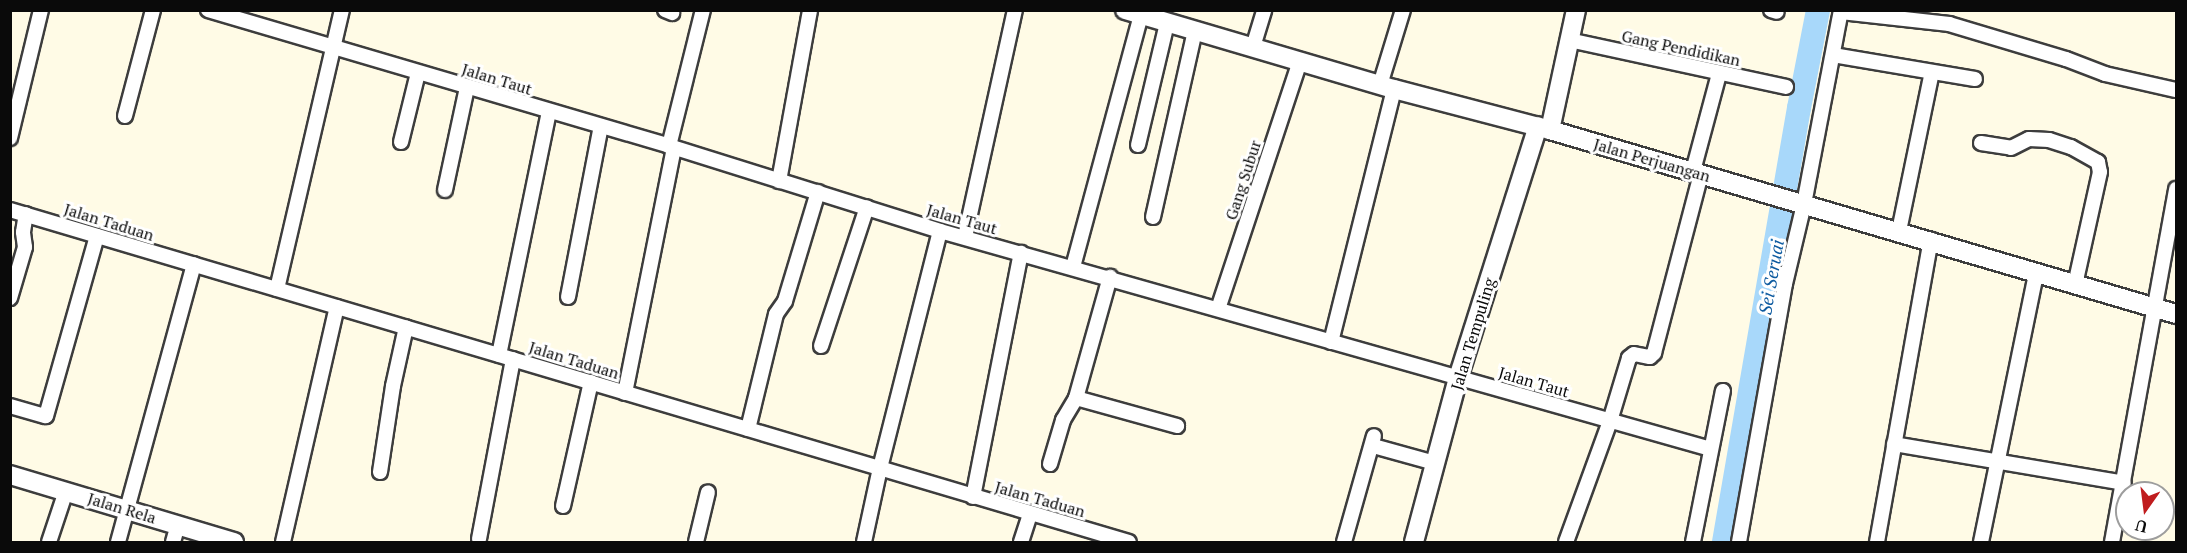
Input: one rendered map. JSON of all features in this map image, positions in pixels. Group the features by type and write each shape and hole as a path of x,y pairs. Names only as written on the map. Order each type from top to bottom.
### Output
{"street":[{"path":"10,138 41,10"},
{"path":"125,116 153,10"},
{"name":"Jalan Taut","path":"208,10 671,146 940,231 1110,277 1711,449"},
{"path":"277,289 342,10"},
{"path":"626,393 671,146 703,10"},
{"path":"779,181 810,10"},
{"path":"965,237 1015,10"},
{"path":"1253,47 1264,10"},
{"path":"1331,342 1402,10"},
{"name":"Jalan Tempuling","path":"1414,543 1458,378 1544,128 1576,10"},
{"path":"1739,543 1785,284 1841,11 1949,24 2066,59 2105,74 2176,90"},
{"path":"1073,267 1133,13"},
{"name":"Jalan Perjuangan","path":"1133,13 1387,87 1544,128 1931,240 2176,314"},
{"path":"1138,145 1167,22"},
{"path":"1153,217 1195,30"},
{"name":"Gang Pendidikan","path":"1569,40 1786,87"},
{"path":"1833,55 1975,79"},
{"name":"Gang Subur","path":"1218,309 1300,61"},
{"path":"1899,231 1909,171 1915,163 1932,72"},
{"path":"401,142 418,73"},
{"path":"1566,543 1610,421 1630,356 1650,357 1654,353 1719,74"},
{"path":"445,190 467,87"},
{"path":"499,355 549,112"},
{"path":"568,297 601,126"},
{"path":"1981,143 2011,148 2029,139 2049,140 2071,147 2098,162 2100,172 2074,285"},
{"path":"2124,481 2153,307 2176,189"},
{"path":"748,429 776,314 785,301 818,192"},
{"path":"821,346 867,207"},
{"name":"Jalan Taduan","path":"10,210 1129,543"},
{"path":"10,298 25,247 23,232 26,214"},
{"path":"864,543 880,468 940,231"},
{"path":"10,406 46,416 97,236"},
{"path":"1877,543 1931,240"},
{"path":"973,497 1021,253"},
{"path":"118,543 129,510 194,264"},
{"path":"1981,543 2036,273"},
{"path":"1050,464 1063,420 1076,398 1110,277"},
{"path":"283,543 337,307"},
{"path":"380,472 393,386 406,327"},
{"path":"479,539 513,359"},
{"path":"563,506 591,382"},
{"path":"1694,543 1723,391"},
{"path":"1076,398 1177,426"},
{"path":"1344,543 1375,442 1435,463"},
{"path":"1894,444 2115,481"},
{"name":"Jalan Rela","path":"10,475 129,510 175,534 234,543"},
{"path":"49,543 66,491"},
{"path":"696,543 708,492"},
{"path":"1020,543 1030,514"},
{"path":"2112,543 2115,528"}],"waterway":[{"name":"Sei Seruai","path":"1724,542 1818,10"}]}
